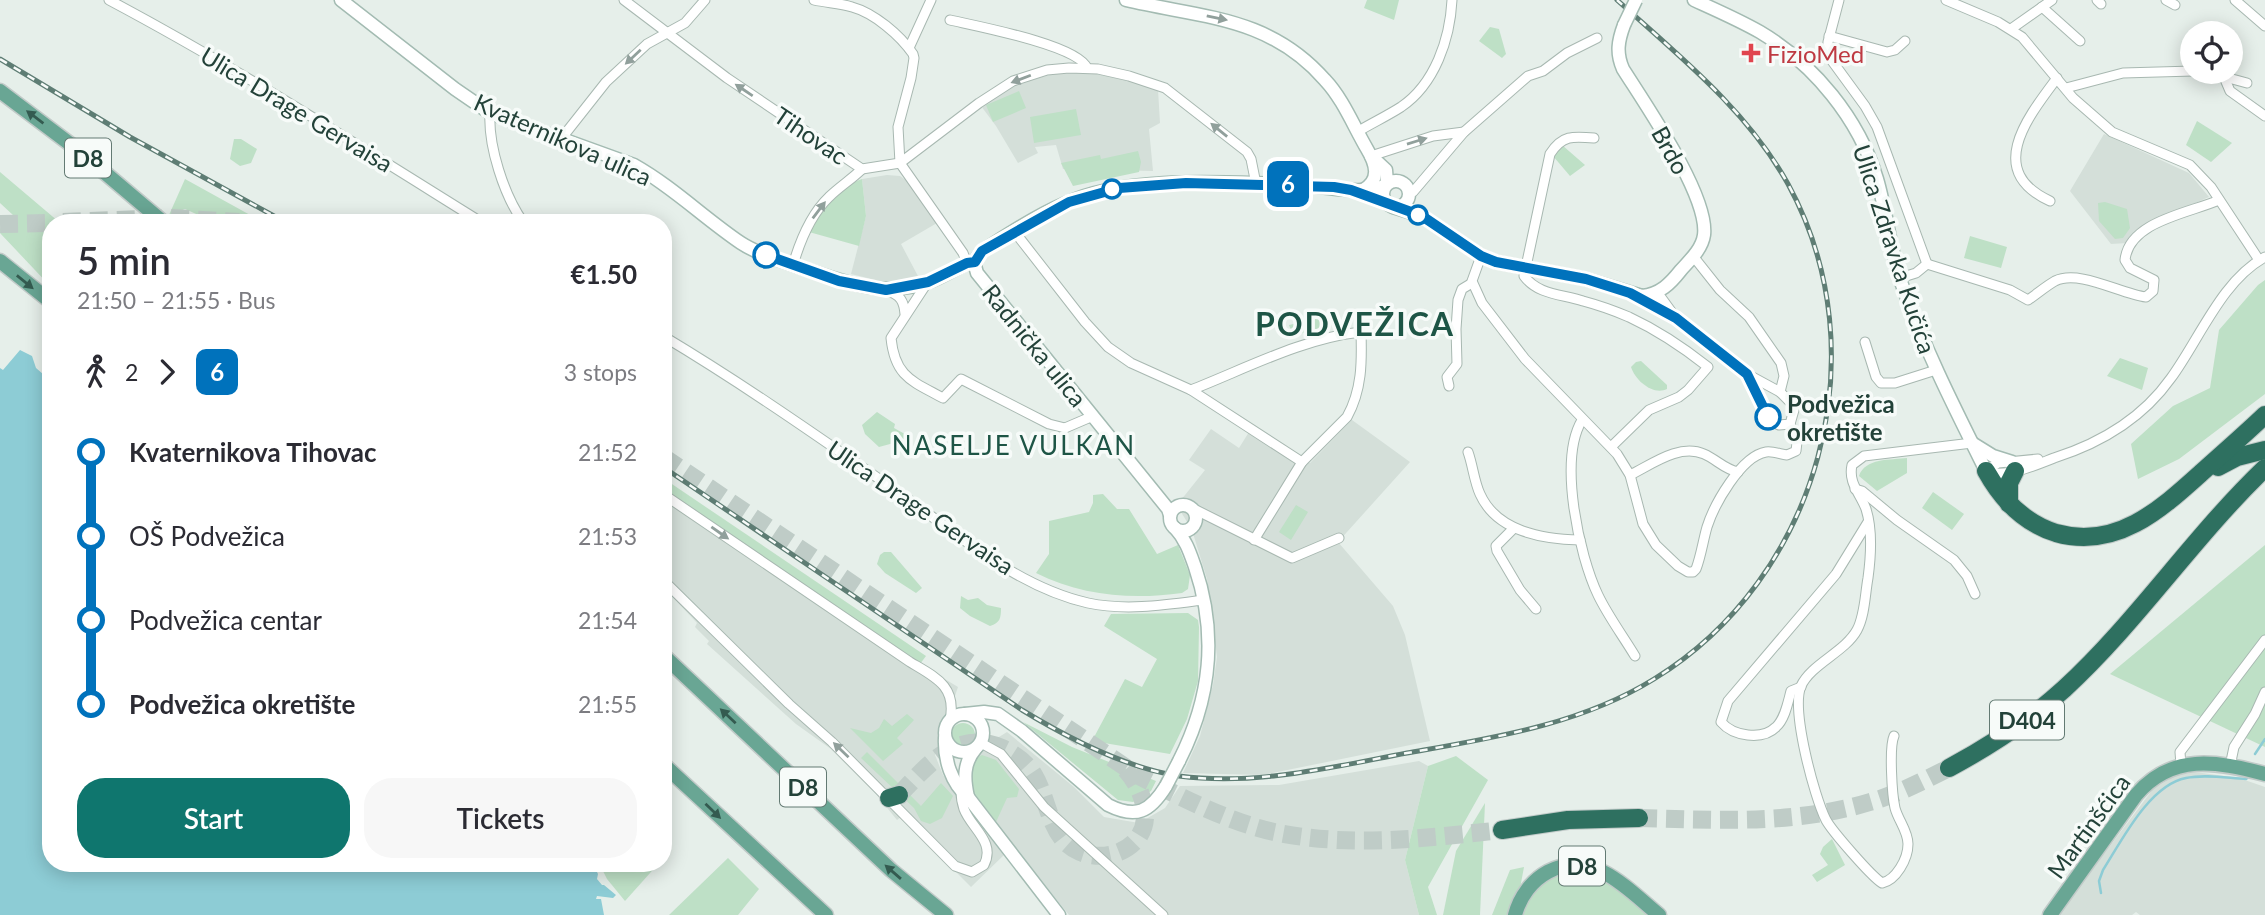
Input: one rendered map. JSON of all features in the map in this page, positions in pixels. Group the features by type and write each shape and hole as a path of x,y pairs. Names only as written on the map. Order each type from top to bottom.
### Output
{"highway":[{"path":"1986,471 2009,504 2045,529 2063,535 2109,535 2136,525 2158,510 2265,415"},
{"path":"2180,492 2222,464 2256,452"},
{"path":"2009,504 2009,483 2013,467"},
{"name":"D404","path":"1950,768 2027,720 2062,691 2094,659 2263,469"},
{"path":"1502,830 1567,820 1639,818"}],"main road":[{"name":"Kvaternikova ulica","path":"341,0 490,113 634,165 653,176 743,244 849,284 892,290 928,282 971,262 982,251 1072,200 1119,188 1186,183 1318,186 1357,190 1386,185 1396,180 1404,183 1422,216"},
{"path":"1126,0 1229,20 1270,36 1292,51 1327,82 1371,156 1375,178 1370,186 1357,190"},
{"name":"Brdo","path":"1637,0 1624,25 1618,45 1618,58 1664,134 1700,205 1704,220 1703,238 1693,256 1673,280 1657,292"},
{"name":"Ulica Zdravka Kučića","path":"1694,0 1745,24 1788,52 1811,72 1844,112 1877,179 1900,278 1936,370 1986,471"},
{"name":"D8","path":"0,91 78,150 154,214"},
{"path":"1371,156 1387,170 1382,195 1390,205 1404,204 1411,195"},
{"name":"Kvaternikova ulica","path":"1357,190 1422,216 1481,256 1525,269 1586,279 1642,296 1657,292"},
{"path":"0,261 42,295"},
{"name":"Radnička ulica","path":"971,262 977,273 1153,492 1174,510 1186,505 1192,521"},
{"path":"1972,443 2013,467"},
{"path":"1059,915 964,794 946,757 945,731 950,720 965,714 984,712 998,715 1108,805 1129,813 1144,810 1154,803 1166,786 1196,726 1208,678 1209,640 1203,600 1187,544 1192,521 1171,524 1174,510"},
{"name":"D8","path":"672,663 891,870 946,915"},
{"path":"965,714 976,718 980,723 980,742"},
{"path":"964,794 965,769 971,754 988,724 1004,719"},
{"path":"945,738 952,748 964,752 980,742"},
{"path":"2181,765 2204,763 2265,774"},
{"name":"Martinšćica","path":"2050,915 2146,783 2162,772 2181,765"},
{"path":"672,772 826,915"},
{"name":"D8","path":"1515,915 1519,900 1530,884 1553,868 1569,865 1587,866 1604,872 1659,915"}],"street":[{"name":"Ulica Drage Gervaisa","path":"110,0 321,122 468,214"},
{"name":"Tihovac","path":"624,0 727,78 862,169 900,163 979,103 1013,81 1047,70 1087,68"},
{"path":"561,139 606,82 647,44 685,23 705,0"},
{"path":"814,0 863,11 909,48 914,58 900,114 900,163"},
{"path":"909,48 931,0"},
{"path":"1357,132 1402,106 1420,89 1446,41 1452,0"},
{"path":"1839,0 1827,54 1877,127 1927,264"},
{"path":"1946,0 2011,29 2033,47 2090,114 2112,132 2190,165 2201,175 2262,259 2217,306 2170,380 2140,412 2105,437 2064,455 2013,467 2004,473 1986,471"},
{"path":"2011,29 2052,0"},
{"path":"2166,0 2175,5"},
{"path":"2235,0 2265,26"},
{"path":"2042,7 2080,41"},
{"path":"950,20 1035,40 1081,59 1087,68 1150,81 1183,100 1247,152 1256,184"},
{"path":"1829,36 1887,52 1895,50 1905,41"},
{"path":"1411,195 1464,132 1528,76 1543,71 1567,53 1597,38"},
{"path":"2066,88 2123,73 2180,72"},
{"path":"2050,201 2038,196 2021,180 2015,160 2018,142 2036,106 2057,78"},
{"path":"2243,82 2247,83"},
{"path":"2227,84 2230,91 2265,116"},
{"path":"490,113 491,144 511,201 518,214"},
{"path":"1371,156 1433,136 1464,132"},
{"path":"1594,138 1566,138 1558,143 1550,154 1524,276 1540,289 1626,316 1667,338 1708,367 1688,390 1679,397 1649,410 1611,447"},
{"name":"Radnička ulica","path":"900,163 971,262"},
{"path":"793,265 814,214 830,196 862,169"},
{"path":"1927,264 2010,290 2028,300 2055,281 2064,278 2081,279 2146,297 2152,291 2154,280 2127,266 2125,257 2138,235 2149,226 2220,200"},
{"path":"1014,232 1108,348 1131,363 1191,390 1302,463"},
{"path":"1449,386 1447,377 1457,364 1458,300 1462,289 1472,283 1481,256"},
{"path":"1472,283 1482,303 1518,351 1582,420 1618,454 1630,475 1638,508 1649,536 1678,566 1693,572 1711,516 1738,472 1762,453 1769,451 1792,454 1796,451 1797,442 1790,424 1794,410 1792,404 1780,392 1784,376 1780,363 1749,317 1711,280 1693,256"},
{"path":"1900,278 1916,273 1927,264"},
{"name":"Kvaternikova ulica","path":"928,282 891,338 898,368 905,377 943,398 961,379 1049,424 1065,428 1093,416"},
{"path":"892,290 907,298 907,312"},
{"name":"Kvaternikova ulica","path":"1657,292 1676,318 1747,374 1780,392"},
{"name":"Kvaternikova ulica","path":"1630,293 1676,318"},
{"path":"1191,390 1296,349 1361,332 1361,375 1352,408 1347,417 1302,463 1254,540"},
{"name":"Ulica Drage Gervaisa","path":"672,342 856,463 997,562 1045,589 1086,603 1122,607 1203,600"},
{"name":"Ulica Zdravka Kučića","path":"1865,342 1881,383 1895,383 1936,370"},
{"name":"Kvaternikova ulica","path":"1747,374 1771,421 1779,425 1790,424"},
{"path":"1582,420 1575,444 1573,509 1597,594 1635,656"},
{"path":"1894,736 1892,751 1895,809 1908,845 1899,870 1882,883 1825,819 1797,716 1801,687 1810,674 1849,640 1859,625 1870,562 1867,510 1854,489 1852,465 1864,456 1972,443"},
{"path":"1468,452 1482,498 1497,517 1514,528 1561,539 1580,540"},
{"path":"1630,475 1663,458 1686,452 1706,454 1727,470 1738,472"},
{"path":"1854,489 1862,491 1897,520 1954,560 1967,576 1975,594"},
{"path":"672,501 934,677 950,696 950,720"},
{"name":"Radnička ulica","path":"1192,521 1254,540 1292,558 1339,538"},
{"path":"1801,687 1791,691 1779,724 1767,733 1741,733 1721,722 1728,701 1808,609 1836,573 1868,522"},
{"path":"1514,528 1496,546 1497,551 1520,590 1536,609"},
{"path":"672,589 789,704 894,796 955,866 972,872 984,864 988,852 985,840 965,811 964,794"},
{"path":"2181,765 2180,752 2265,640"},
{"path":"2230,766 2234,747 2265,692"},
{"path":"980,742 1001,754 1044,807 1163,915"}],"shaded area":[{"path":"1053,74 1097,74 1158,90 1160,123 1149,129 1153,171 1063,169 1056,145 1035,147 1038,153 1018,163 981,106 1014,85"},
{"path":"2104,134 2189,173 2209,197 2145,225 2127,243 2111,244 2070,191"},
{"path":"900,176 910,183 937,223 901,244 919,278 884,282 851,274 866,216 862,179"},
{"path":"1352,420 1410,462 1338,542 1393,606 1405,635 1430,741 1263,775 1183,773 1200,736 1217,657 1207,579 1192,530 1173,499 1181,500 1205,470 1189,460 1211,429 1239,448 1249,432 1310,463"},
{"path":"672,495 958,687 935,755 943,775 1006,853 971,887 901,817 897,820 875,793 831,749 796,724 707,644 709,641 695,627 697,623 672,597"},
{"path":"1007,732 1074,787 1104,817 1139,823 1165,808 1180,786 1279,785 1419,761 1428,766 1405,860 1419,915 1069,915 969,793 978,750"},
{"path":"2195,772 2239,778 2265,787 2265,915 2140,915 2136,912 2132,915 2058,915 2153,789 2176,775"}],"green space":[{"path":"1367,0 1399,0 1394,20 1364,8"},
{"path":"1490,27 1499,29 1506,54 1502,58 1479,41"},
{"path":"1019,91 1026,108 993,122 986,105"},
{"path":"1076,109 1081,135 1034,143 1030,117"},
{"path":"2197,121 2232,143 2211,162 2186,145"},
{"path":"234,139 241,139 257,149 251,163 240,166 230,159"},
{"path":"1562,145 1585,165 1570,176 1553,156"},
{"path":"1138,151 1141,162 1139,172 1073,186 1061,163 1100,155 1101,159"},
{"path":"0,172 50,214 42,214 42,277 0,233 0,229 13,215 0,203"},
{"path":"185,179 248,214 196,214 185,209 169,214"},
{"path":"862,179 866,216 859,246 809,232 837,194"},
{"path":"2105,202 2127,209 2130,228 2123,238 2115,239 2099,221 2098,203"},
{"path":"1970,236 2007,247 2001,268 1964,258"},
{"path":"2265,280 2265,394 2179,459 2138,479 2131,444 2173,406 2210,388 2219,330"},
{"path":"1320,318 1323,327 1293,336 1289,325"},
{"path":"2120,358 2148,368 2142,390 2107,376"},
{"path":"1641,361 1667,385 1667,389 1651,389 1640,382 1631,367"},
{"path":"877,412 895,424 894,428 912,438 879,447 865,434 862,425"},
{"path":"1907,458 1907,473 1877,491 1859,476 1862,470 1872,463"},
{"path":"672,484 926,656 920,664 672,495"},
{"path":"1933,492 1964,514 1952,530 1922,508"},
{"path":"1103,494 1117,509 1129,509 1157,554 1178,545 1190,575 1188,589 1182,593 1126,596 1071,587 1036,573 1049,554 1049,521 1089,512 1093,495"},
{"path":"1296,505 1308,512 1291,540 1279,532"},
{"path":"2265,545 2265,747 2110,674"},
{"path":"884,552 891,552 922,588 916,593 885,573 877,564"},
{"path":"961,596 968,600 978,598 987,605 1001,608 999,620 990,626 970,616 960,608"},
{"path":"1188,613 1198,620 1198,681 1187,719 1170,754 1092,741 1125,679 1142,687 1157,659 1104,626 1111,614"},
{"path":"907,714 914,720 897,738 903,744 883,761 850,728 871,733 879,728 884,719 892,726"},
{"path":"1023,722 1072,747 1156,781 1151,791 1133,802 1118,800"},
{"path":"963,723 974,730 975,735 968,746 963,747 952,740 951,735 958,724"},
{"path":"867,752 921,806 941,783 953,796 942,818 930,824 921,821 914,808 861,758"},
{"path":"982,755 996,760 1019,789 1017,797 1007,798 996,822 969,786 974,759"},
{"path":"1456,756 1488,780 1428,887 1437,915 1419,915 1405,860 1428,766"},
{"path":"1485,803 1480,915 1443,915 1456,851"},
{"path":"1832,839 1845,865 1817,882 1812,875 1828,865 1820,854"},
{"path":"728,858 759,889 738,915 669,915"},
{"path":"1524,867 1515,915 1492,915 1510,870"},
{"path":"1592,870 1652,915 1522,915 1526,902 1544,881 1565,872"},
{"path":"604,872 651,872 625,901"}],"water":[{"path":"20,350 32,356 36,368 42,373 42,872 597,872 597,879 616,895 613,898 597,896 596,899 601,899 604,915 0,915 0,368 3,370"}],"waterway":[{"path":"2255,754 2265,739"},
{"path":"2101,893 2099,881 2103,870 2137,816 2160,791 2186,778 2248,777"}],"tunnel":[{"path":"0,224 42,223"},
{"path":"672,463 1137,775 1204,808 1274,832 1331,840 1388,840 1502,830"},
{"path":"899,795 944,753 957,746 986,743 1007,750 1028,767 1039,785 1056,829 1070,846 1080,852 1103,856 1124,850 1140,835 1144,825 1145,813 1141,795 1125,769"},
{"path":"1639,818 1755,819 1813,814 1880,799 1949,768"}],"railway":[{"path":"672,473 1022,710 1098,750 1159,772 1179,776 1237,779 1294,774 1535,728 1566,719 1626,695 1654,679 1711,636 1758,583 1793,523 1818,457 1830,389 1829,319 1816,250 1788,184 1753,132 1732,108 1688,63 1617,0"},
{"path":"0,59 130,137 270,214"}],"bus line":[{"name":"6","path":"766,255 839,281 875,290 907,288 975,262 982,251 1054,209 1097,192 1186,183 1334,187 1351,190 1422,216 1481,256 1496,262 1586,279 1630,293 1676,318 1747,374 1768,417"}],"place":[{"name":"FizioMed","path":"1751,53"},
{"name":"Podvežica okretište","path":"1768,417"}],"district":[{"name":"PODVEŽICA","path":"1355,323"},
{"name":"NASELJE VULKAN","path":"1014,445"}]}
